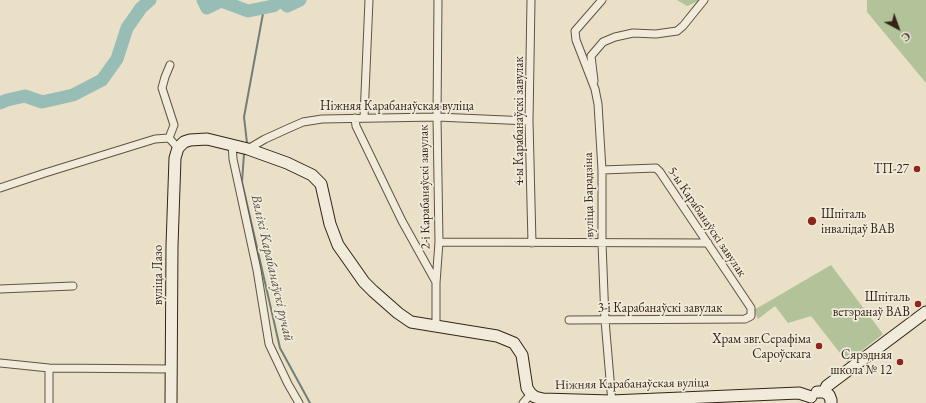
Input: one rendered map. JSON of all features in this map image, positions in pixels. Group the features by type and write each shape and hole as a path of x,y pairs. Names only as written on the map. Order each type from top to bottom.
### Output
{"main road":[{"path":"178,148 184,142 190,140 207,139 232,144 287,163 312,175 321,184 330,224 338,244 364,282 393,309 411,322 497,336 514,343 522,355 527,388 531,394"},
{"name":"вуліца Лазо","path":"171,403 172,246 175,158 178,148"},
{"path":"824,392 827,386 926,312"},
{"path":"810,400 814,393 824,392 829,395 831,403"},
{"name":"Ніжняя Карабанаўская вуліца","path":"531,394 535,397 543,399 612,402 799,393 810,400"}],"street":[{"path":"364,117 369,0"},
{"name":"2-і Карабанаўскі завулак","path":"436,325 436,283 439,242 437,117 438,0"},
{"name":"4-ы Карабанаўскі завулак","path":"531,0 530,121 532,243"},
{"name":"вуліца Барадзіна","path":"602,0 575,31 576,40 595,89 598,104 602,170 602,243 605,320 612,402"},
{"path":"595,89 591,56 602,42 633,33 656,34 677,31 683,26 704,0"},
{"path":"168,138 174,124 162,88 170,65"},
{"name":"Ніжняя Карабанаўская вуліца","path":"248,149 265,139 303,122 322,119 364,117 437,117 530,121"},
{"path":"354,118 356,126 399,214 436,283"},
{"path":"0,188 155,139 168,138 178,148"},
{"path":"232,144 233,159 258,270 269,344 299,403"},
{"name":"5-ы Карабанаўскі завулак","path":"602,170 656,168 751,308 751,316"},
{"path":"439,242 708,244"},
{"path":"0,290 73,286"},
{"name":"3-і Карабанаўскі завулак","path":"569,320 745,319 751,316"},
{"path":"0,363 49,368 172,369"},
{"path":"49,368 49,403"},
{"path":"523,403 531,394"}],"green space":[{"path":"677,0 701,0 687,6"},
{"path":"867,0 926,0 926,83 867,12"},
{"path":"831,265 883,334 847,362 811,316 788,323 775,306 758,319 754,310"}],"waterway":[{"path":"0,103 25,96 42,102 73,95 102,80 117,59 127,28 141,8 150,0"},
{"path":"203,0 207,8 221,1 248,11 273,6 281,0"},
{"path":"281,0 287,6 300,0"},
{"name":"Вялікі Карабанаўскі ручай","path":"247,143 244,117 264,8"},
{"name":"Вялікі Карабанаўскі ручай","path":"244,154 242,182 280,348 310,403"}],"place":[{"name":"ТП-27","path":"917,169"},
{"name":"Шпіталь інвалідаў ВАВ","path":"812,221"},
{"name":"Шпіталь ветэранаў ВАВ","path":"918,304"},
{"name":"Храм звг.Серафіма Сароўскага","path":"819,346"},
{"name":"Сярэдняя школа № 12","path":"900,362"}]}
